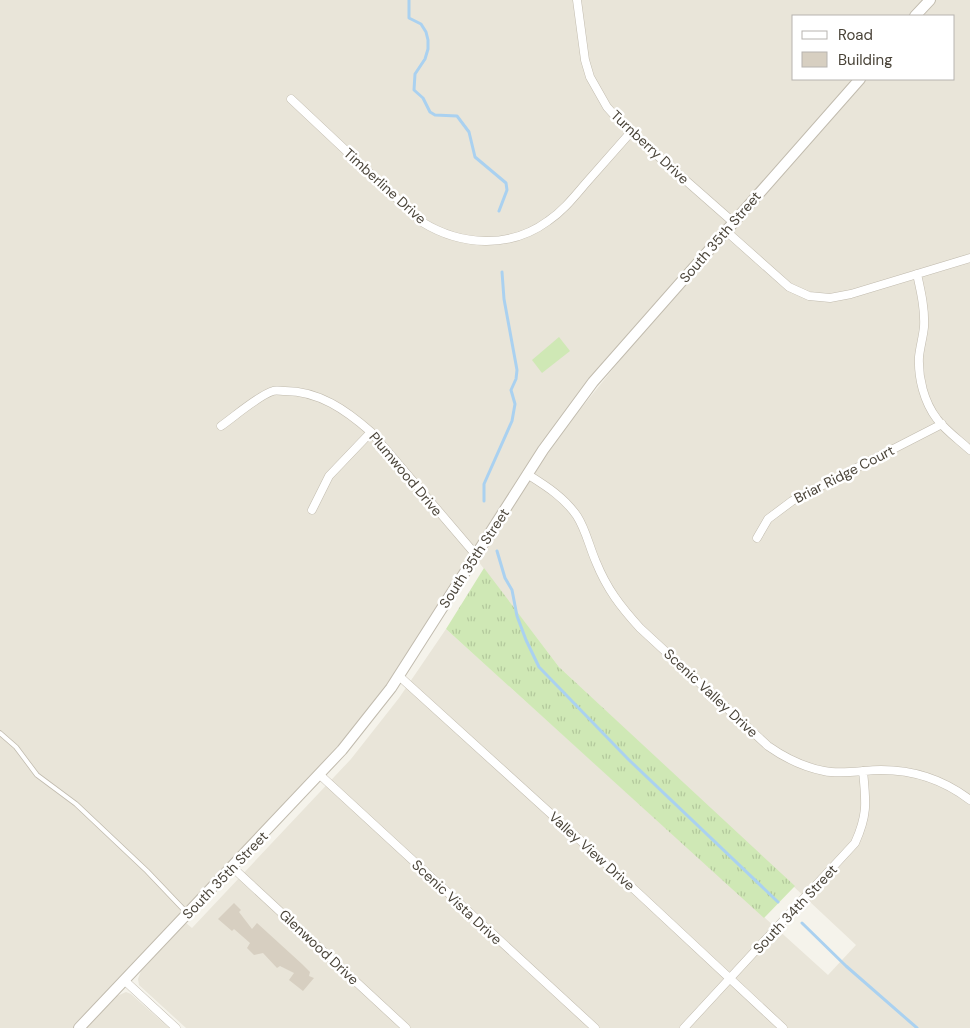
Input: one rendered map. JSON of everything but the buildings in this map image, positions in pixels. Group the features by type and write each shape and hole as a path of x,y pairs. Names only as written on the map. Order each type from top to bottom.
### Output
{"street":[{"name":"Turnberry Drive","path":"577,0 582,43 590,77 607,107 631,132 733,222"},
{"path":"917,15 930,0"},
{"name":"South 35th Street","path":"79,1028 320,775 348,743 399,676 527,474 593,382 859,80"},
{"name":"Timberline Drive","path":"291,99 422,222 436,231 470,240 503,240 519,236 548,222 566,205 631,132"},
{"path":"726,231 790,287 809,296 830,298 851,294 970,258"},
{"path":"917,274 924,312 924,328 919,358 920,376 927,403 937,419 970,450"},
{"name":"Plumwood Drive","path":"221,426 260,398 274,391 297,391 326,399 352,415 371,432 476,555"},
{"name":"Briar Ridge Court","path":"757,538 768,519 792,500 942,424"},
{"path":"312,510 329,476 371,432"},
{"name":"Scenic Valley Drive","path":"527,474 564,500 577,517 587,535 595,560 610,591 621,608 640,628 768,746 784,757 826,772 901,771 919,775 936,780 970,800"},
{"name":"Valley View Drive","path":"399,676 783,1028"},
{"name":"South 34th Street","path":"684,1028 855,843 863,825 867,802 863,771"},
{"name":"Scenic Vista Drive","path":"320,775 595,1028"},
{"name":"Glenwood Drive","path":"232,867 406,1028"},
{"path":"124,980 176,1028"}],"lane":[{"path":"0,733 16,747 37,775 76,804 147,871 188,913"}],"shaded area":[{"path":"0,0 970,0 970,1028 186,1028 139,985 138,979 141,971 186,923 192,928 351,759 399,698 446,629 828,975 856,945 559,667 478,561 541,462 570,422 629,349 625,345 593,382 391,688 342,750 79,1028 0,1028"},
{"path":"126,992 131,994 169,1028 86,1028 117,996"}],"green space":[{"path":"559,337 570,351 542,373 532,360"},
{"path":"484,568 559,667 795,886 764,918 446,629"}],"waterway":[{"path":"409,0 409,18 421,24 428,40 425,59 415,74 414,90 423,98 430,112 435,115 457,116 469,132 475,157 506,183 507,190 499,211"},
{"path":"484,501 484,484 512,421 515,404 511,390 516,379 517,370 504,299 502,272"},
{"path":"497,551 505,578 512,590 517,616 539,667 628,759 778,902"},
{"path":"802,923 846,966 917,1028"}]}
